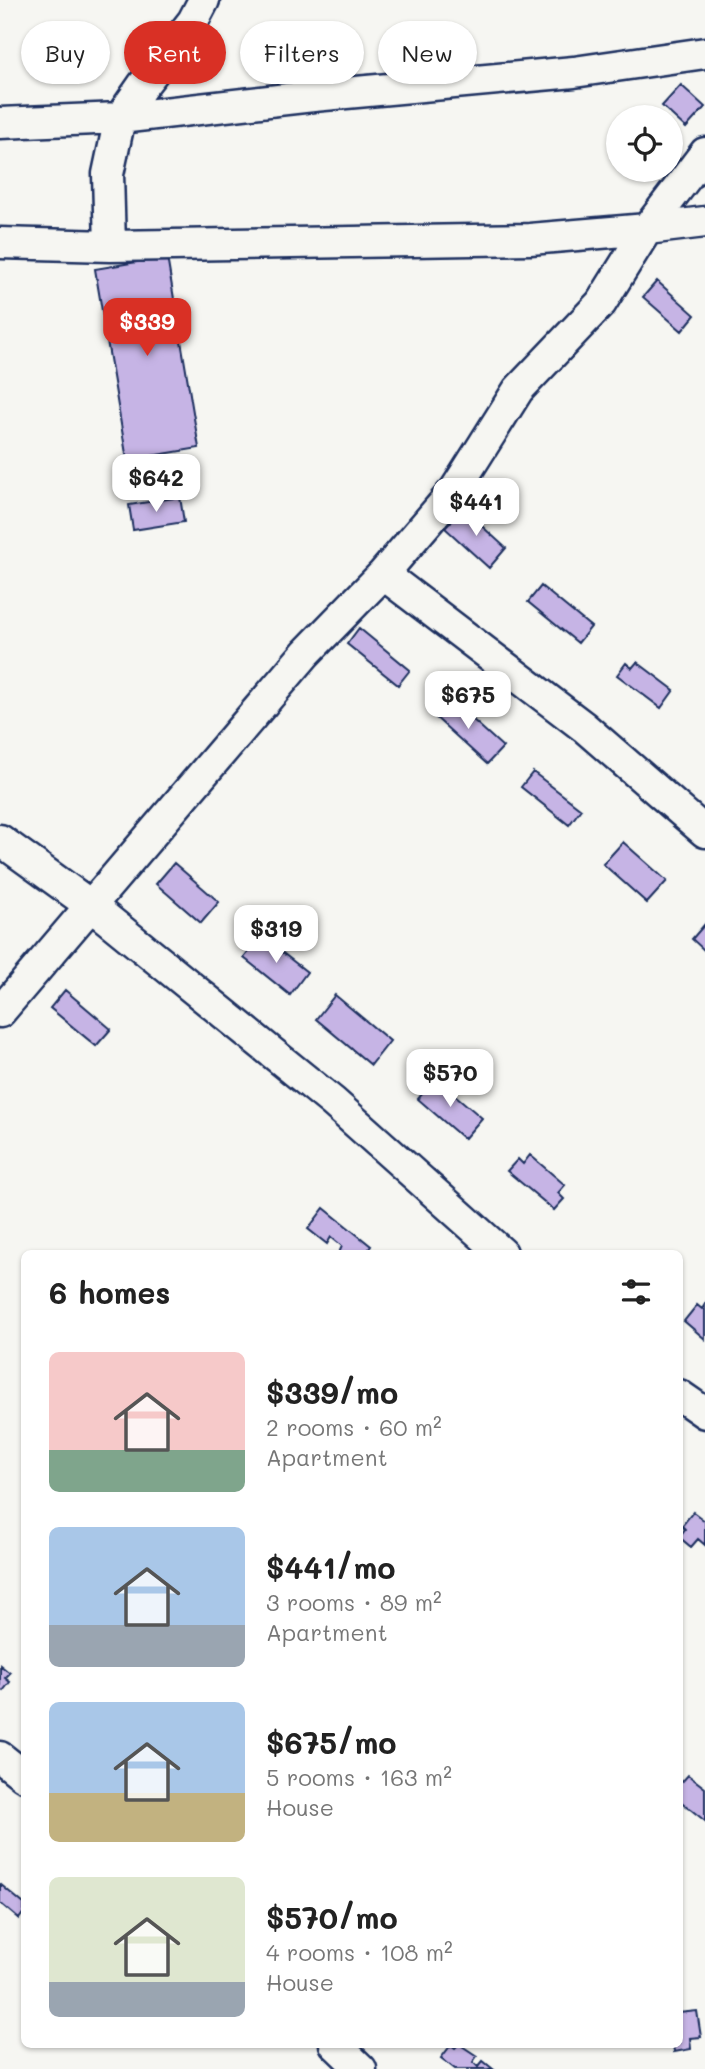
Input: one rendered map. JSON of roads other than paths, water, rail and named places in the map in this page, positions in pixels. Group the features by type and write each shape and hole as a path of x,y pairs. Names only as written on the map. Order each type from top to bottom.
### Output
{"street":[{"path":"110,246 108,174 120,118 193,21 204,0"},
{"path":"0,123 120,118 313,96 574,72 705,53"},
{"path":"0,1012 306,653 383,574 455,490 518,390 601,303 647,229 705,153"},
{"path":"676,190 705,220"},
{"path":"0,243 110,246 530,239 647,229 705,220"},
{"path":"383,574 584,727 705,832"},
{"path":"0,840 90,905 333,1102 499,1250"},
{"path":"683,1398 705,1413"},
{"path":"0,1757 21,1774"},
{"path":"339,2048 361,2069"}]}
